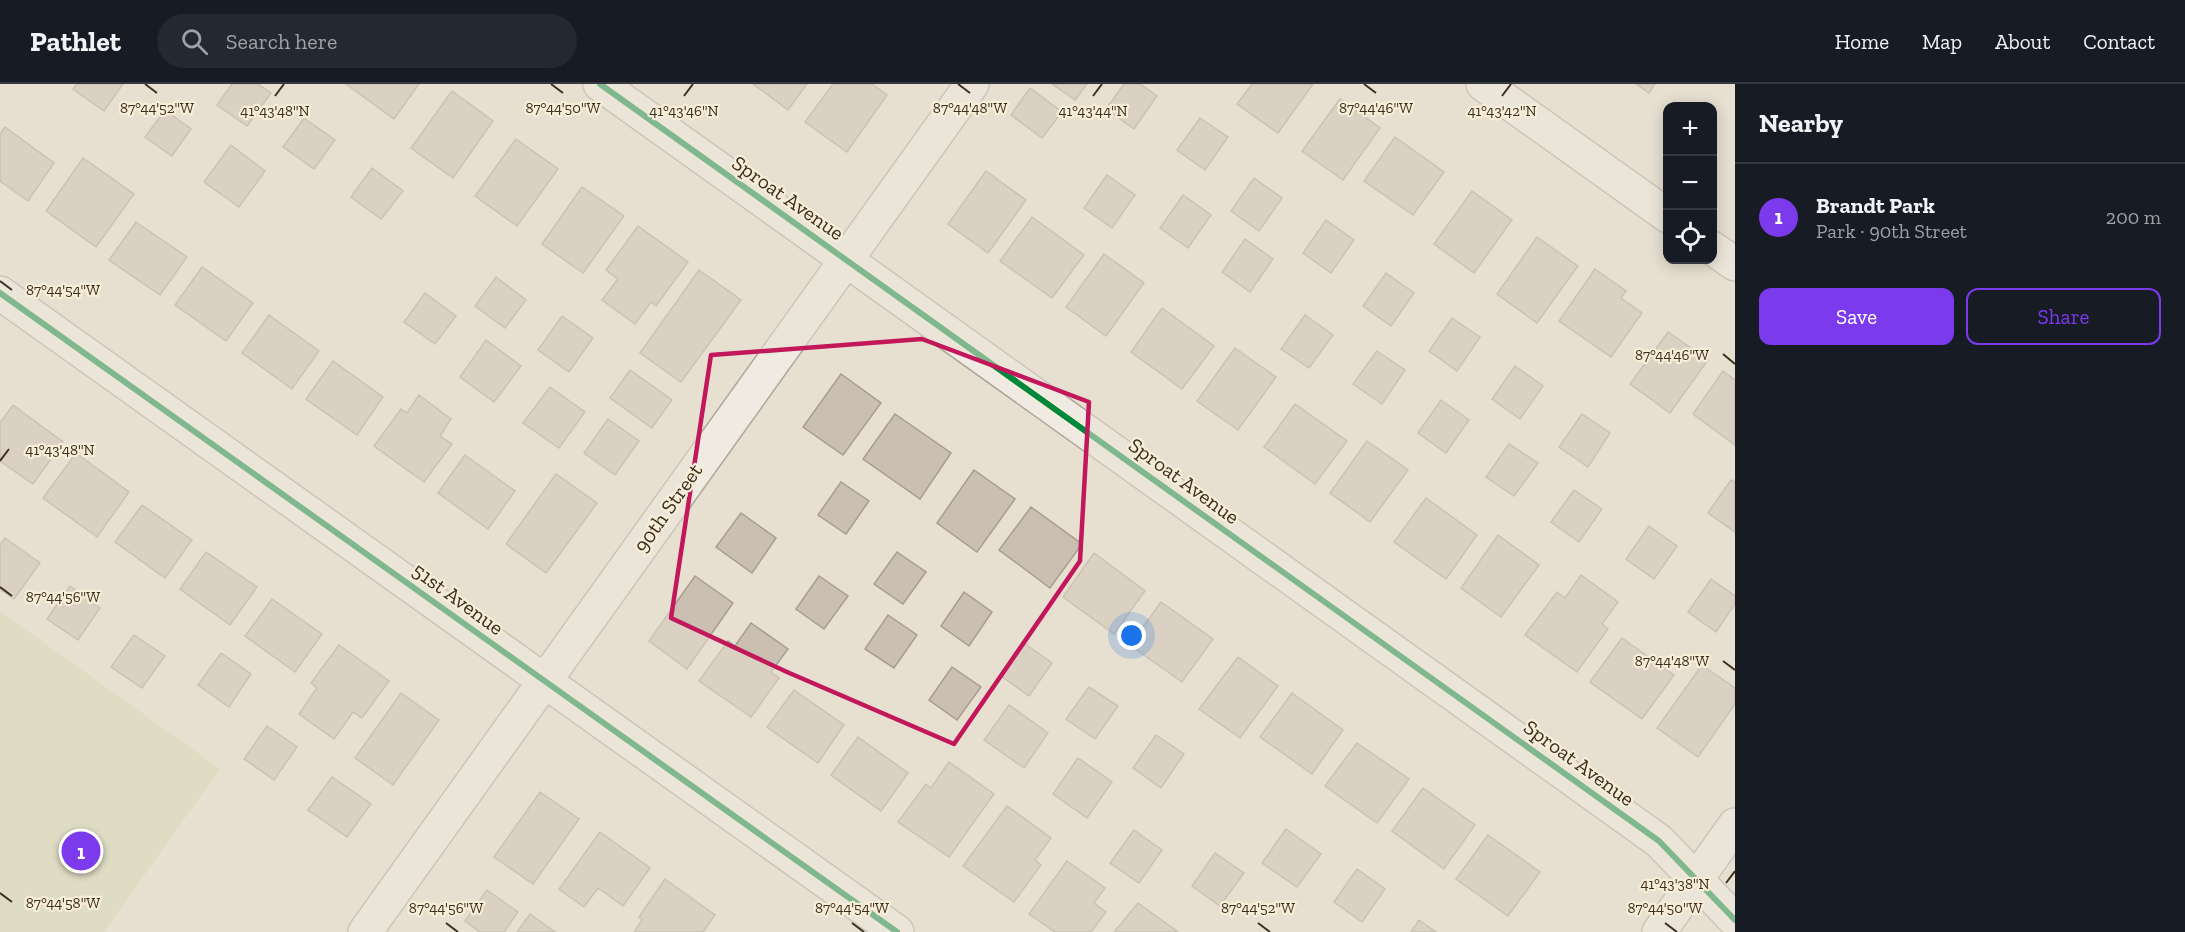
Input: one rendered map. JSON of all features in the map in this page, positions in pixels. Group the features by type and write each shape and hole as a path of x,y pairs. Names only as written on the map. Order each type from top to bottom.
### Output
{"street":[{"name":"Sproat Avenue","path":"600,84 1659,841 1735,920"},
{"name":"90th Street","path":"365,932 972,84"},
{"path":"1483,84 1663,212"},
{"path":"1717,251 1735,264"},
{"name":"51st Avenue","path":"0,293 897,932"},
{"path":"1659,932 1735,825"}],"highlighted area":[{"path":"922,339 1089,402 1080,561 954,744 787,672 671,618 711,355"}],"green space":[{"path":"0,611 220,769 104,932 0,932"}],"building":[{"path":"77,84 123,84 104,111 73,89"},
{"path":"232,84 258,84 271,93 247,126 217,105"},
{"path":"346,84 419,84 394,119"},
{"path":"753,84 807,84 788,110"},
{"path":"833,84 872,84 887,95 847,152 805,122"},
{"path":"1052,84 1087,84 1075,100"},
{"path":"1124,84 1140,84 1157,96 1134,129 1106,109"},
{"path":"1252,84 1313,84 1278,133 1237,104"},
{"path":"1636,84 1655,84 1649,93"},
{"path":"1030,88 1062,112 1042,138 1011,115"},
{"path":"452,91 493,121 453,178 411,148"},
{"path":"1340,99 1380,128 1343,180 1302,151"},
{"path":"165,110 191,129 172,156 145,137"},
{"path":"304,118 335,140 314,169 283,147"},
{"path":"1200,118 1228,137 1205,170 1177,150"},
{"path":"5,127 54,163 28,201 0,181 0,134"},
{"path":"1395,137 1444,172 1413,215 1364,181"},
{"path":"516,139 558,169 517,226 475,196"},
{"path":"231,145 265,171 239,207 204,182"},
{"path":"83,158 134,194 96,247 46,211"},
{"path":"372,168 403,191 381,219 351,197"},
{"path":"986,171 1026,200 988,253 948,224"},
{"path":"1107,175 1135,195 1112,228 1084,208"},
{"path":"1254,178 1282,198 1259,231 1231,211"},
{"path":"582,187 624,216 583,273 542,244"},
{"path":"1472,191 1512,220 1474,273 1434,244"},
{"path":"1183,195 1211,215 1188,248 1160,228"},
{"path":"1032,217 1084,255 1052,298 1000,261"},
{"path":"1326,220 1354,240 1331,273 1303,253"},
{"path":"136,222 187,257 160,295 109,260"},
{"path":"638,226 688,262 656,306 651,302 635,324 602,300 618,279 606,270"},
{"path":"1537,237 1578,266 1537,323 1497,294"},
{"path":"1245,239 1273,259 1250,292 1222,272"},
{"path":"1104,254 1144,283 1106,336 1066,307"},
{"path":"202,267 253,303 226,341 175,305"},
{"path":"1595,269 1626,291 1621,298 1642,313 1611,357 1559,321"},
{"path":"699,270 741,300 681,382 640,353"},
{"path":"1386,273 1414,293 1391,326 1363,306"},
{"path":"496,277 526,300 505,328 475,306"},
{"path":"425,293 456,316 435,344 404,322"},
{"path":"1162,308 1214,346 1182,389 1131,352"},
{"path":"269,315 319,351 292,389 242,353"},
{"path":"1305,315 1333,335 1309,368 1281,349"},
{"path":"562,316 593,338 569,372 538,350"},
{"path":"1452,318 1480,337 1457,371 1429,351"},
{"path":"1668,332 1708,360 1670,413 1630,384"},
{"path":"486,340 521,366 494,402 460,377"},
{"path":"1235,348 1276,377 1238,430 1197,401"},
{"path":"1377,351 1405,370 1382,404 1353,384"},
{"path":"333,361 383,397 357,435 306,399"},
{"path":"1515,366 1543,386 1520,419 1492,399"},
{"path":"630,370 672,400 652,428 610,398"},
{"path":"1723,371 1735,380 1735,445 1693,414"},
{"path":"841,374 881,403 843,455 803,427"},
{"path":"550,387 585,412 559,448 523,423"},
{"path":"419,395 451,419 440,436 452,444 424,482 374,446 401,409 407,413"},
{"path":"1441,400 1469,420 1446,453 1418,433"},
{"path":"1295,404 1347,441 1315,484 1264,447"},
{"path":"13,405 63,442 33,484 0,461 0,423"},
{"path":"895,414 951,453 920,499 863,459"},
{"path":"1582,414 1610,433 1588,467 1559,447"},
{"path":"608,419 639,441 615,475 584,453"},
{"path":"1367,441 1408,470 1370,522 1330,493"},
{"path":"1509,444 1538,463 1514,496 1486,477"},
{"path":"76,453 129,492 97,537 43,498"},
{"path":"465,455 515,491 488,529 438,493"},
{"path":"974,470 1015,499 977,552 937,523"},
{"path":"556,474 597,503 546,573 506,544"},
{"path":"1731,480 1735,482 1735,532 1708,513"},
{"path":"841,482 869,501 846,534 818,515"},
{"path":"1574,490 1602,509 1579,542 1551,522"},
{"path":"1426,498 1477,535 1446,579 1394,542"},
{"path":"142,505 192,540 165,578 115,542"},
{"path":"1031,507 1082,544 1050,588 999,550"},
{"path":"741,513 776,538 752,573 716,547"},
{"path":"1649,526 1677,546 1654,579 1626,559"},
{"path":"1498,535 1539,565 1501,617 1461,588"},
{"path":"5,538 40,563 14,599 0,589 0,545"},
{"path":"206,552 257,587 230,625 180,589"},
{"path":"897,552 926,572 903,604 874,584"},
{"path":"1094,553 1145,591 1114,634 1063,597"},
{"path":"1581,575 1618,602 1602,624 1608,629 1577,672 1525,635 1557,592 1565,598"},
{"path":"695,576 733,603 687,669 649,641"},
{"path":"819,576 848,596 824,629 796,609"},
{"path":"1711,579 1735,596 1735,604 1716,632 1688,612"},
{"path":"70,586 100,608 78,640 47,619"},
{"path":"964,592 992,612 969,646 941,626"},
{"path":"272,599 322,634 295,672 245,636"},
{"path":"1161,602 1213,639 1182,682 1130,645"},
{"path":"888,615 917,635 894,668 865,649"},
{"path":"751,623 788,649 771,672 779,678 751,717 699,681 728,641 735,646"},
{"path":"134,635 165,656 142,688 111,667"},
{"path":"1622,638 1674,675 1642,719 1590,682"},
{"path":"1024,643 1052,663 1029,696 1001,676"},
{"path":"339,645 389,681 362,718 353,712 334,739 299,714 317,688 311,683"},
{"path":"221,653 251,674 229,707 198,685"},
{"path":"1238,657 1278,686 1240,738 1199,709"},
{"path":"1702,665 1735,688 1735,704 1698,757 1657,728"},
{"path":"952,667 981,687 957,720 929,700"},
{"path":"1089,687 1118,706 1095,739 1066,719"},
{"path":"794,690 844,725 818,763 767,727"},
{"path":"401,693 439,720 393,785 355,758"},
{"path":"1292,693 1343,730 1312,774 1260,737"},
{"path":"1009,705 1048,733 1024,768 984,740"},
{"path":"267,726 297,747 274,780 244,759"},
{"path":"1156,735 1184,754 1161,788 1133,768"},
{"path":"858,737 908,773 881,811 831,775"},
{"path":"1357,743 1409,779 1377,823 1325,786"},
{"path":"1078,758 1112,782 1087,818 1053,794"},
{"path":"949,762 994,794 949,857 898,822 926,784 931,788"},
{"path":"332,777 371,804 347,837 308,810"},
{"path":"1423,788 1475,825 1444,869 1392,831"},
{"path":"540,792 579,819 533,884 494,857"},
{"path":"1007,806 1051,838 1035,860 1041,865 1014,902 963,866"},
{"path":"1286,829 1321,854 1297,887 1262,863"},
{"path":"1134,830 1162,850 1139,883 1110,863"},
{"path":"600,832 650,868 623,906 598,888 584,907 559,889"},
{"path":"1488,835 1540,872 1508,916 1456,879"},
{"path":"1215,853 1244,873 1220,906 1192,886"},
{"path":"1067,861 1105,888 1094,903 1106,912 1091,932 1055,932 1029,914"},
{"path":"1357,869 1385,889 1362,922 1334,902"},
{"path":"665,879 715,915 703,932 634,932 642,920 639,917"},
{"path":"487,890 518,912 504,932 480,932 465,921"},
{"path":"1138,903 1178,932 1114,932"},
{"path":"530,914 555,932 517,932"},
{"path":"1419,920 1436,932 1411,932"}],"cycle path":[{"path":"600,84 1659,841 1735,920"},
{"path":"0,293 897,932"}],"place":[{"name":"Brandt Park","path":"81,851"}]}
